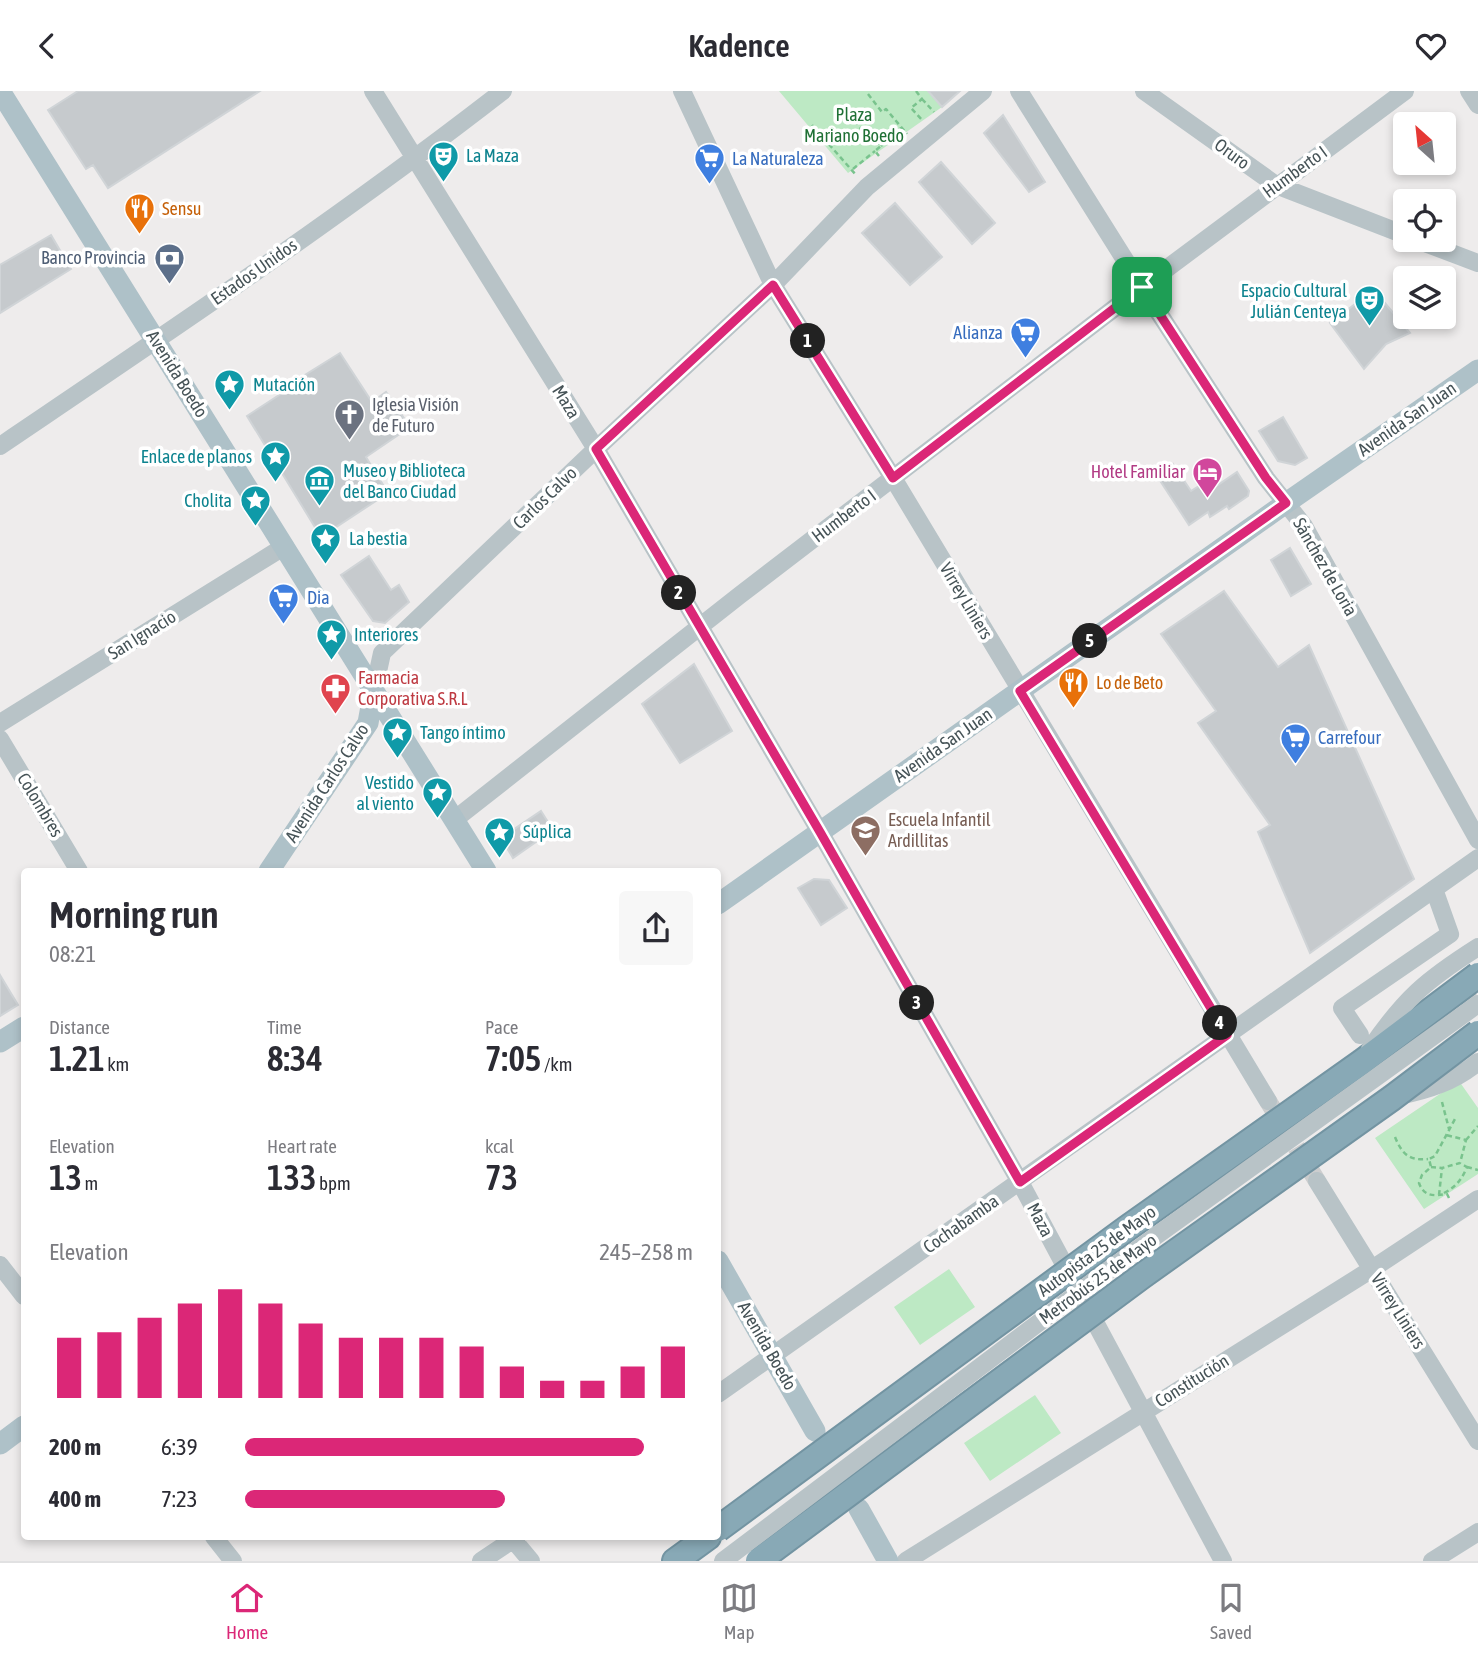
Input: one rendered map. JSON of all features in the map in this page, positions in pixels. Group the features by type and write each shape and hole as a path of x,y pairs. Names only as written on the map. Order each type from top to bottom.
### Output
{"highway":[{"name":"Autopista 25 de Mayo","path":"721,1527 1478,975"},
{"path":"758,1561 1478,1033"},
{"path":"675,1561 704,1540"}],"main road":[{"name":"Avenida Boedo","path":"0,91 484,868"},
{"name":"Avenida San Juan","path":"721,902 1478,370"},
{"name":"Avenida Carlos Calvo","path":"271,868 368,723 374,690"},
{"path":"0,1042 21,1029"},
{"name":"Avenida Boedo","path":"721,1266 816,1431"},
{"path":"0,1444 21,1428"},
{"path":"859,1509 888,1561"}],"street":[{"name":"Maza","path":"373,91 596,449 820,832 1020,1182 1223,1561"},
{"name":"Estados Unidos","path":"0,446 415,160 503,91"},
{"name":"Virrey Liniers","path":"682,91 773,285 893,478 1268,1101"},
{"name":"Carlos Calvo","path":"374,690 382,653 773,285 867,187 983,91"},
{"name":"Sánchez de Loria","path":"1019,91 1266,478 1304,526 1478,840"},
{"name":"Oruro","path":"1144,91 1276,185 1393,230"},
{"name":"Humberto I","path":"454,820 1142,287 1405,91"},
{"path":"1469,91 1478,106"},
{"path":"1449,252 1478,263"},
{"name":"San Ignacio","path":"0,723 285,546"},
{"name":"Colombres","path":"0,739 77,868"},
{"name":"Cochabamba","path":"721,1392 1478,857"},
{"path":"1360,1035 1342,1008 1450,935 1434,889"},
{"path":"1362,1062 1393,1016 1414,992 1478,947"},
{"name":"Metrobús 25 de Mayo","path":"723,1561 1103,1274 1478,1004"},
{"path":"1392,1098 1446,1083 1478,1062"},
{"name":"Virrey Liniers","path":"1317,1181 1478,1441"},
{"name":"Constitución","path":"906,1561 1372,1269 1478,1199"},
{"path":"0,1265 21,1292"},
{"path":"1432,1561 1478,1532"},
{"path":"216,1540 233,1561"},
{"path":"481,1561 510,1540"},
{"path":"516,1540 531,1561"}],"path":[{"path":"916,91 922,99 911,108 932,133"},
{"path":"868,94 882,112 886,109 917,146"},
{"path":"849,114 862,130 866,127 881,146"},
{"path":"812,125 867,187"},
{"path":"852,170 901,128"},
{"path":"875,151 890,168"},
{"path":"1442,1101 1449,1129"},
{"path":"1395,1137 1408,1157 1416,1160 1429,1159 1435,1156 1455,1119"},
{"path":"1460,1163 1466,1140 1478,1126"},
{"path":"1446,1135 1466,1140"},
{"path":"1429,1159 1431,1167"},
{"path":"1458,1212 1447,1194 1423,1192 1419,1183 1422,1175 1431,1167 1442,1168 1460,1163 1478,1170"},
{"path":"1440,1195 1456,1185 1466,1167"},
{"path":"1440,1195 1442,1168"}],"green space":[{"name":"Plaza Mariano Boedo","path":"779,91 928,91 942,107 848,173"},
{"path":"1459,1081 1478,1108 1478,1174 1424,1209 1375,1138"},
{"path":"949,1269 975,1307 920,1345 894,1307"},
{"path":"1035,1395 1061,1433 990,1481 964,1443"}],"building":[{"path":"78,91 260,91 108,188 93,165 86,169 48,110"},
{"path":"928,91 960,91 942,107"},
{"path":"1003,115 1045,182 1029,192 984,133"},
{"path":"941,162 995,223 972,244 919,182"},
{"path":"895,203 942,257 910,285 862,233"},
{"path":"51,235 71,269 0,313 0,265"},
{"name":"Espacio Cultural Julián Centeya","path":"1367,295 1371,302 1380,297 1393,313 1393,329 1407,329 1410,333 1386,344 1364,369 1330,323"},
{"path":"340,353 372,402 386,392 410,427 366,457 388,493 321,537 247,416"},
{"path":"1283,417 1307,458 1295,465 1278,461 1259,431"},
{"path":"1173,464 1191,491 1207,481 1212,489 1237,472 1249,491 1248,496 1229,509 1227,506 1210,517 1208,512 1189,525 1157,476"},
{"path":"1290,548 1311,584 1291,596 1271,560"},
{"path":"369,556 391,590 399,585 409,602 385,623 373,621 341,575"},
{"name":"Carrefour","path":"1224,591 1278,667 1309,645 1414,879 1310,953 1258,832 1270,825 1198,723 1216,711 1161,634"},
{"path":"694,664 732,731 680,763 642,704"},
{"path":"541,811 553,830 513,858 501,838"},
{"path":"814,879 829,880 847,908 821,925 798,888"},
{"path":"0,975 18,1005 0,1016"}],"tunnel":[{"path":"1396,1052 1478,992"},
{"path":"1268,1101 1317,1181"}],"place":[{"name":"La Maza","path":"443,183"},
{"name":"La Naturaleza","path":"709,186"},
{"name":"Sensu","path":"139,236"},
{"name":"Banco Provincia","path":"169,285"},
{"name":"Espacio Cultural Julián Centeya","path":"1370,328"},
{"name":"Alianza","path":"1026,360"},
{"name":"Mutación","path":"230,412"},
{"name":"Iglesia Visión de Futuro","path":"349,442"},
{"name":"Enlace de planos","path":"275,484"},
{"name":"Hotel Familiar","path":"1208,499"},
{"name":"Museo y Biblioteca del Banco Ciudad","path":"320,508"},
{"name":"Cholita","path":"255,528"},
{"name":"La bestia","path":"326,566"},
{"name":"Dia","path":"284,625"},
{"name":"Interiores","path":"331,662"},
{"name":"Lo de Beto","path":"1073,710"},
{"name":"Farmacia Corporativa S.R.L","path":"335,715"},
{"name":"Tango íntimo","path":"397,760"},
{"name":"Carrefour","path":"1295,765"},
{"name":"Vestido al viento","path":"437,820"},
{"name":"Escuela Infantil Ardillitas","path":"865,857"},
{"name":"Súplica","path":"500,859"}],"route":[{"path":"773,285 893,478 1142,287 1266,478 1286,503 1020,691 1227,1035 1020,1182 820,832 596,449 773,285"}]}
